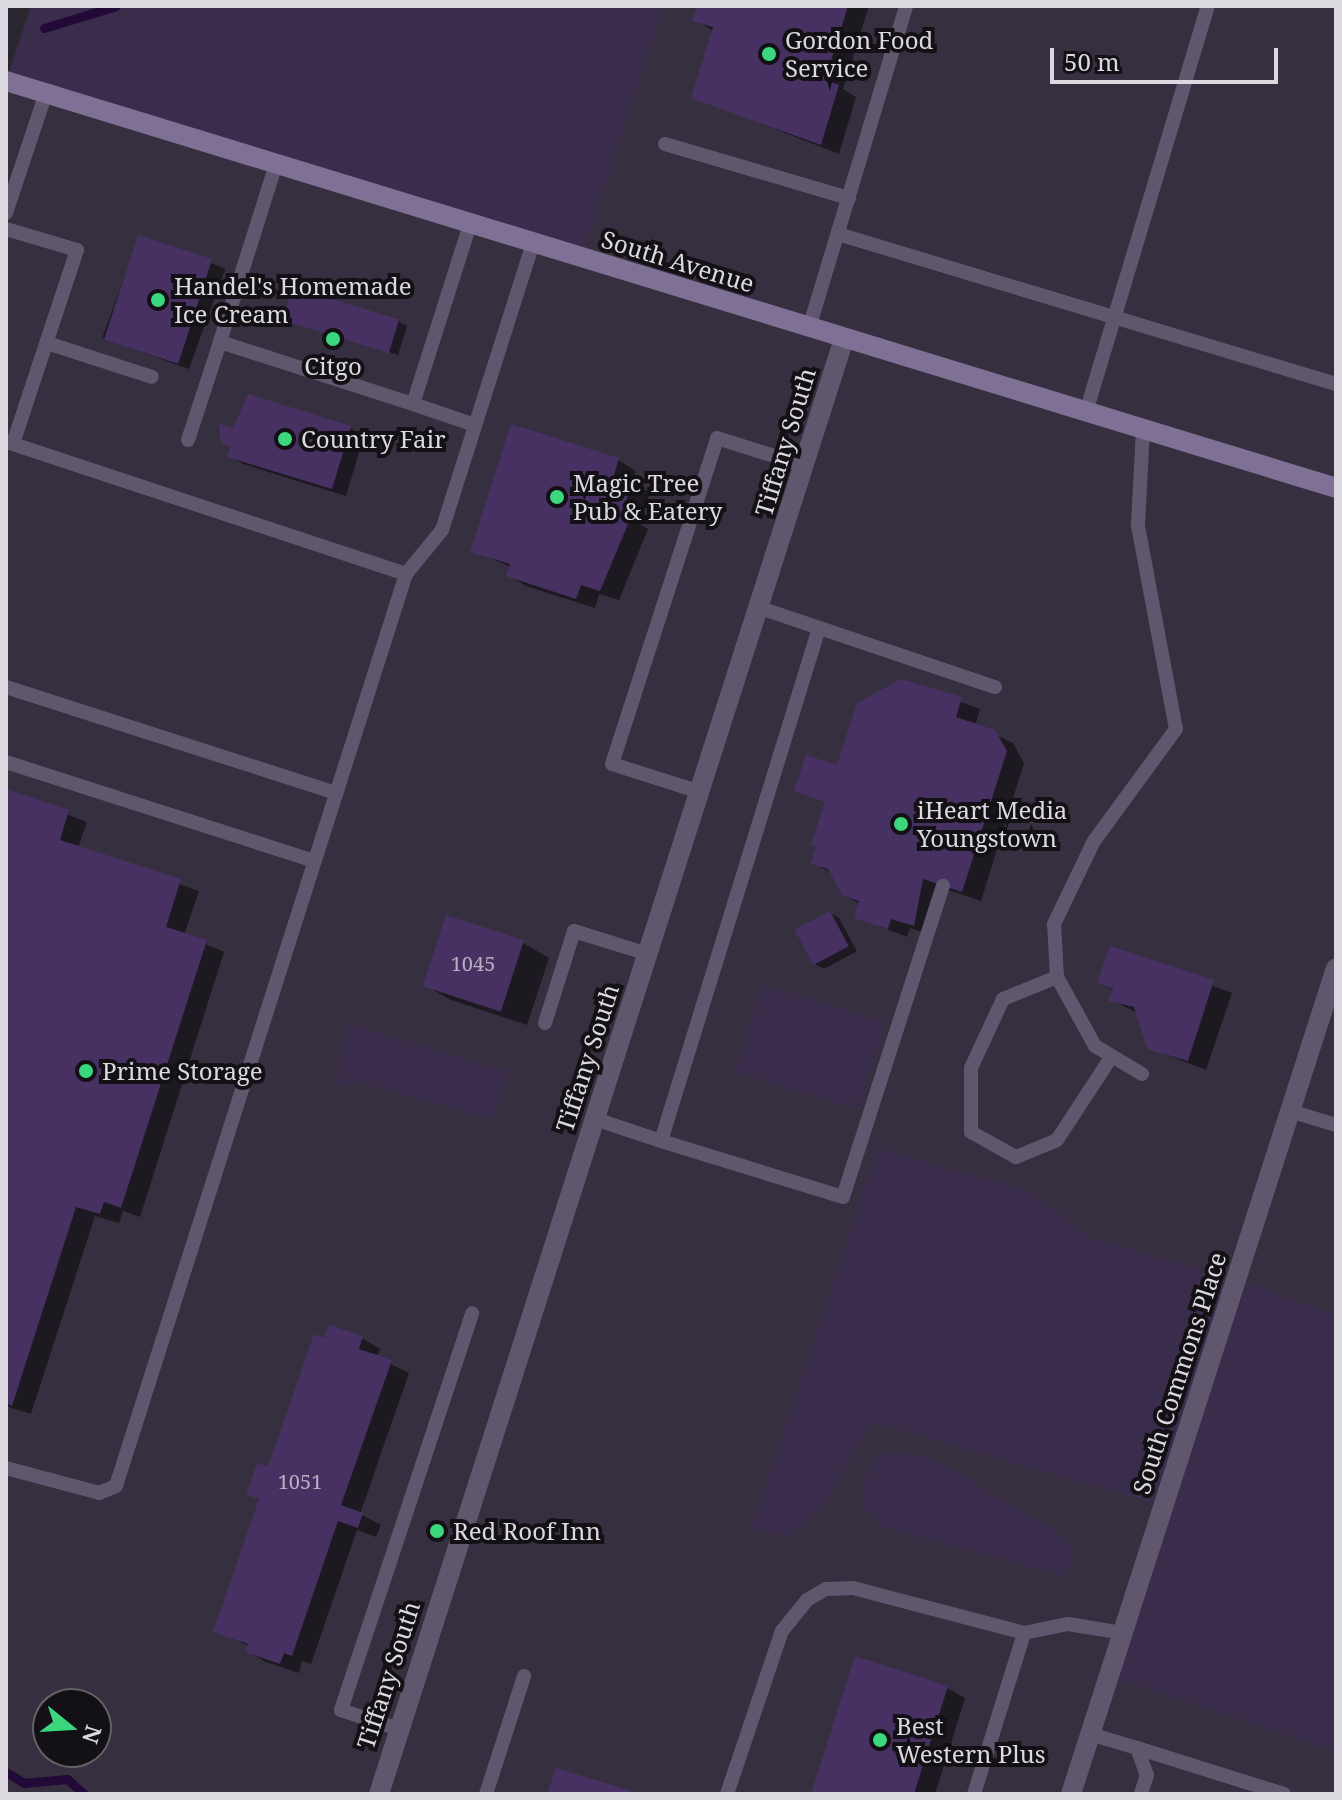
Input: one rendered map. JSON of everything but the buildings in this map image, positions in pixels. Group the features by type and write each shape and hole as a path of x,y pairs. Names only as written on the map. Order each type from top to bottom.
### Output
{"main road":[{"name":"South Avenue","path":"6,81 1336,488"}],"street":[{"name":"Tiffany South","path":"379,1794 806,466 844,339"},
{"name":"South Commons Place","path":"1071,1794 1336,968"}],"lane":[{"path":"809,328 906,6"},
{"path":"1086,412 1208,6"},
{"path":"6,213 46,93"},
{"path":"665,144 849,198"},
{"path":"188,440 276,164"},
{"path":"413,404 470,224"},
{"path":"6,229 77,250 47,343 9,443 406,574"},
{"path":"838,234 1336,384"},
{"path":"6,1468 99,1493 110,1493 116,1486 406,574 442,530 533,243"},
{"path":"220,342 475,425"},
{"path":"47,343 152,377"},
{"path":"1142,1074 1095,1046 1057,977 1054,924 1094,841 1176,729 1138,525 1143,429"},
{"path":"700,792 612,764 703,481 717,438 806,466"},
{"path":"760,608 995,687"},
{"path":"661,1141 819,628"},
{"path":"6,687 336,793"},
{"path":"6,762 314,861"},
{"path":"595,1119 843,1197 943,886"},
{"path":"545,1023 574,931 648,954"},
{"path":"1057,977 1003,999 971,1068 971,1132 1016,1157 1057,1140 1112,1056"},
{"path":"1290,1111 1336,1125"},
{"path":"399,1729 341,1710 472,1313"},
{"path":"727,1794 782,1631 807,1600 826,1589 853,1588 1024,1633 1068,1624 1123,1633"},
{"path":"974,1794 1024,1633"},
{"path":"486,1794 524,1676"},
{"path":"1090,1734 1284,1794"},
{"path":"1137,1748 1147,1775 1141,1794"}],"shaded area":[{"path":"31,6 664,6 582,258 6,81"},
{"path":"664,6 1336,6 1336,1794 6,1794 6,81 581,258"},
{"path":"762,984 885,1022 858,1110 735,1072"},
{"path":"345,1022 510,1072 492,1119 356,1082 336,1086"},
{"path":"877,1148 1032,1192 1091,1238 1236,1279 1336,1315 1336,1751 1109,1676 1163,1506 871,1422 826,1503 789,1537 751,1530"},
{"path":"898,1452 934,1459 1053,1530 1071,1545 1071,1564 1063,1576 882,1527 863,1506 863,1481 877,1454"}],"waterway":[{"path":"44,28 116,6"},
{"path":"6,1772 24,1783 67,1779 84,1794"}],"place":[{"name":"Gordon Food Service","path":"769,54"},
{"name":"Handel's Homemade Ice Cream","path":"158,300"},
{"name":"Citgo","path":"333,339"},
{"name":"Country Fair","path":"285,439"},
{"name":"Magic Tree Pub & Eatery","path":"557,497"},
{"name":"iHeart Media Youngstown","path":"901,824"},
{"name":"Prime Storage","path":"86,1071"},
{"name":"Red Roof Inn","path":"437,1531"},
{"name":"Best Western Plus","path":"880,1740"}]}
